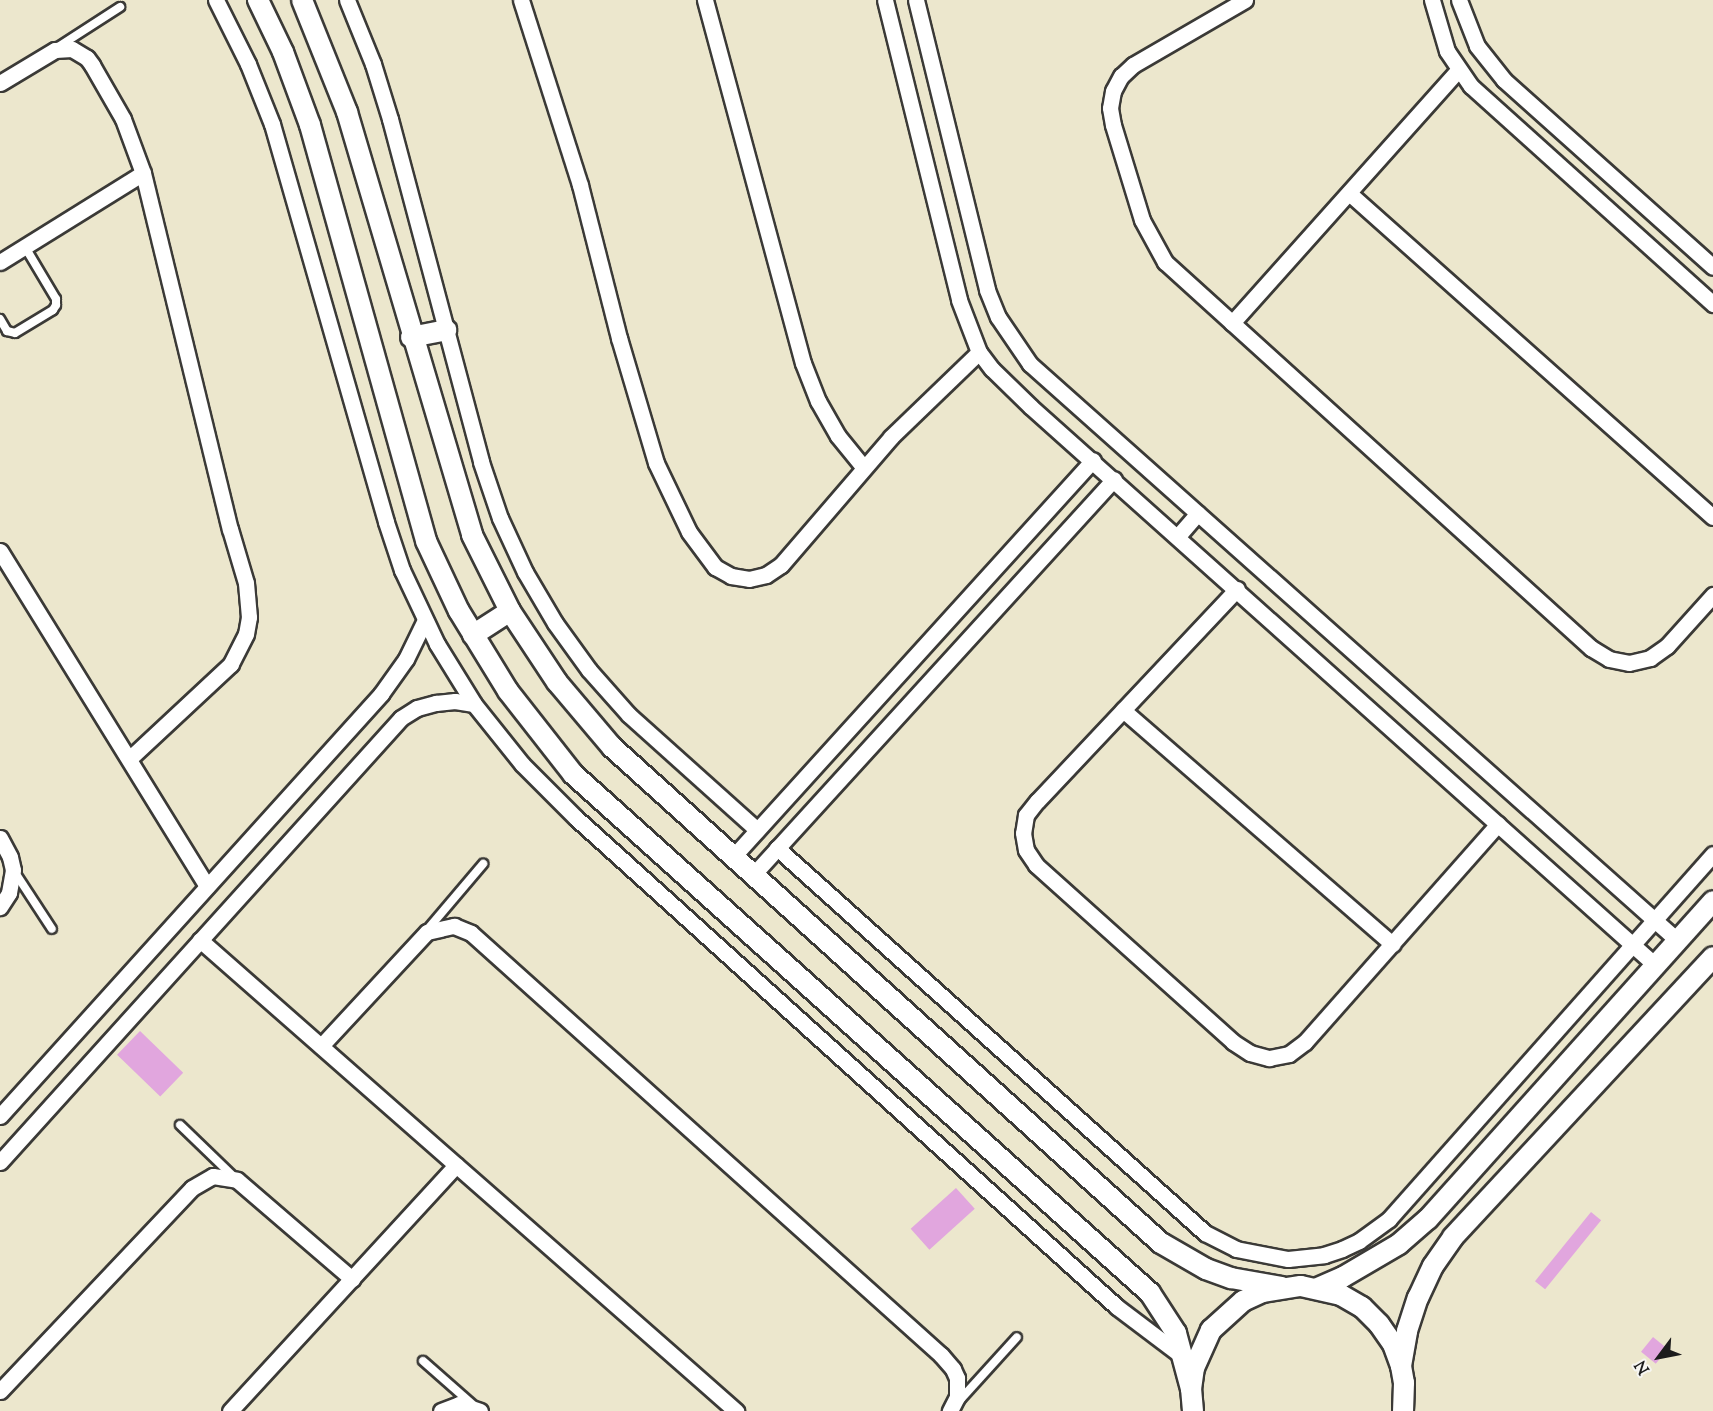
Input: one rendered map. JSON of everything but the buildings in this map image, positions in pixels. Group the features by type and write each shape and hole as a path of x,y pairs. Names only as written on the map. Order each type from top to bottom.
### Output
{"street":[{"path":"216,0 248,64 272,124 390,535 425,620 474,704 522,764 576,818 1117,1307 1183,1357"},
{"path":"258,0 283,52 310,125 426,542 473,635 531,723 573,774 1144,1287 1164,1312 1176,1333 1191,1389 1193,1411"},
{"path":"302,0 332,70 346,112 472,536 510,611 557,682 605,740 732,858 1161,1243 1183,1258 1214,1272 1256,1284 1318,1288 1341,1295 1371,1316 1393,1344 1401,1366 1404,1383 1403,1411"},
{"path":"347,0 373,64 390,120 481,462 500,518 525,572 555,623 589,670 629,715 757,830"},
{"path":"521,0 580,185 619,338 656,463 689,532 715,567 731,576 748,579 766,575 781,565 919,407 979,352"},
{"path":"705,0 802,363 828,418 864,468"},
{"path":"885,0 959,300 979,352 1010,387 1655,964"},
{"path":"1245,0 1133,65 1120,76 1113,91 1110,108 1142,220 1152,242 1171,268 1582,640 1609,659 1629,663 1650,658 1666,646 1713,595"},
{"path":"1432,0 1439,30 1458,70 1471,86 1713,304"},
{"path":"1459,0 1467,26 1489,64 1713,267"},
{"path":"919,1 987,290 998,317 1030,364 1677,940"},
{"path":"0,83 55,50 72,49 80,53 92,65 123,118 143,173 230,530 246,583 249,617 246,634 231,664 129,759"},
{"path":"1232,324 1458,70"},
{"path":"1556,163 1573,142"},
{"path":"0,262 143,173"},
{"path":"1349,193 1713,517"},
{"path":"411,337 446,330"},
{"path":"732,858 1093,460"},
{"path":"752,876 1114,479"},
{"path":"1178,536 1198,513"},
{"path":"3,561 207,886"},
{"path":"1237,589 1026,815 1023,833 1026,850 1036,866 1233,1042 1250,1053 1269,1058 1289,1054 1305,1042 1498,824"},
{"path":"473,635 510,611"},
{"path":"0,1116 381,694 406,659 425,620"},
{"path":"0,1162 401,718 417,708 436,703 455,701 474,704"},
{"path":"1123,710 1392,944"},
{"path":"0,838 10,857 13,870 9,893 0,907"},
{"path":"777,848 1205,1233 1236,1249 1270,1258 1305,1258 1342,1249 1359,1241 1389,1219 1713,854"},
{"path":"1318,1288 1343,1277 1399,1244 1428,1219 1713,901"},
{"path":"321,1046 420,938 445,926 454,926 471,933 941,1355 957,1378 952,1409"},
{"path":"200,940 736,1411"},
{"path":"1401,1366 1407,1331 1418,1298 1433,1266 1453,1238 1713,957"},
{"path":"230,1411 456,1165"},
{"path":"0,1391 198,1182 213,1176 237,1180 352,1279"},
{"path":"1191,1389 1194,1368 1211,1329 1243,1301 1262,1292 1282,1287"},
{"path":"441,1411 459,1404 480,1411"}],"lane":[{"path":"55,50 120,7"},
{"path":"0,319 7,331 15,333 53,310 56,305 56,299 25,247"},
{"path":"420,938 483,864"},
{"path":"13,870 52,929"},
{"path":"180,1125 237,1180"},
{"path":"952,1409 1017,1337"},
{"path":"423,1361 480,1411"}]}
